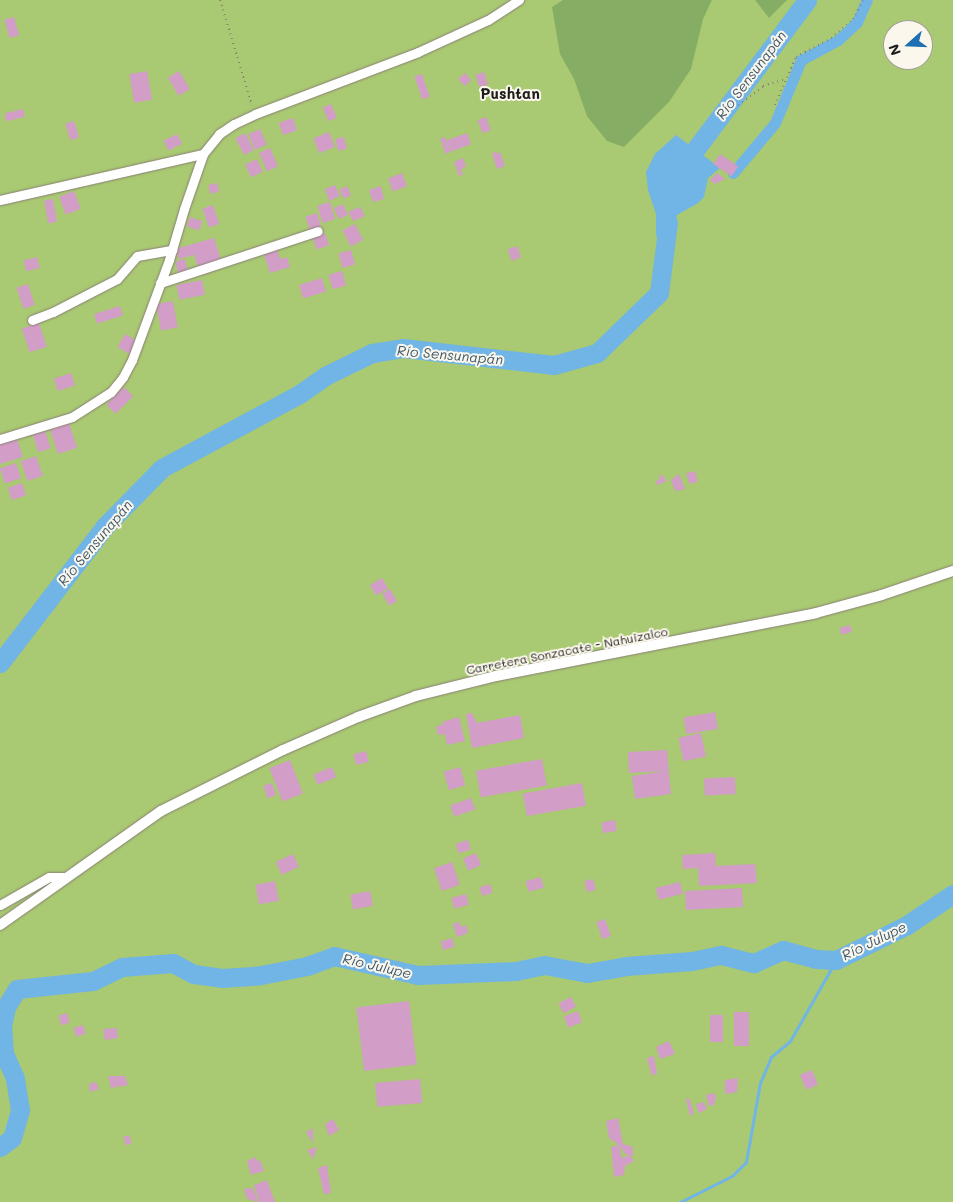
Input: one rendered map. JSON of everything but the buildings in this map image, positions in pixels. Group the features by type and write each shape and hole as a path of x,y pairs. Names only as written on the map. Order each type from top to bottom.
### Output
{"street":[{"path":"0,439 72,417 111,392 132,360 204,154 219,134 255,114 418,52 488,20 519,0"},
{"path":"0,200 204,154"},
{"path":"160,283 318,231"},
{"path":"32,320 53,312 117,279 137,256 172,250"},
{"name":"Carretera Sonzacate - Nahuizalco","path":"0,926 66,877 161,811 283,750 358,717 416,696 496,676 816,614 882,596 953,571"},
{"path":"0,904 49,877 66,877"}],"path":[{"path":"220,0 255,114"},
{"path":"775,106 796,57 831,38 853,19 863,0"},
{"path":"738,105 763,86 786,79"}],"green space":[{"path":"0,0 953,0 953,1202 0,1202"},
{"path":"563,0 712,0 703,19 691,69 669,102 624,147 607,141 587,116 574,79 560,54 552,7"},
{"path":"755,0 787,0 769,18"}],"water":[{"path":"676,135 720,168 708,178 704,197 698,203 677,215 672,236 675,247 671,250 659,243 656,234 656,214 648,190 646,172 655,154"}],"waterway":[{"name":"Río Sensunapán","path":"680,170 807,0"},
{"path":"733,173 775,123 801,60 838,40 857,22 867,0"},
{"name":"Río Sensunapán","path":"0,663 105,526 162,468 301,393 325,376 372,353 403,348 554,365 597,353 659,293 668,223"},
{"name":"Río Julupe","path":"0,1147 12,1138 20,1110 15,1078 4,1053 2,1026 6,1007 17,989 93,981 122,967 173,963 194,974 222,978 261,975 307,966 334,956 418,975 516,971 544,965 587,973 626,966 692,961 721,955 754,963 783,950 817,959 836,960 907,925 953,894"},
{"path":"680,1202 732,1176 746,1162 760,1083 771,1057 790,1041 836,960"}],"district":[{"name":"Pushtan","path":"510,94"}]}
